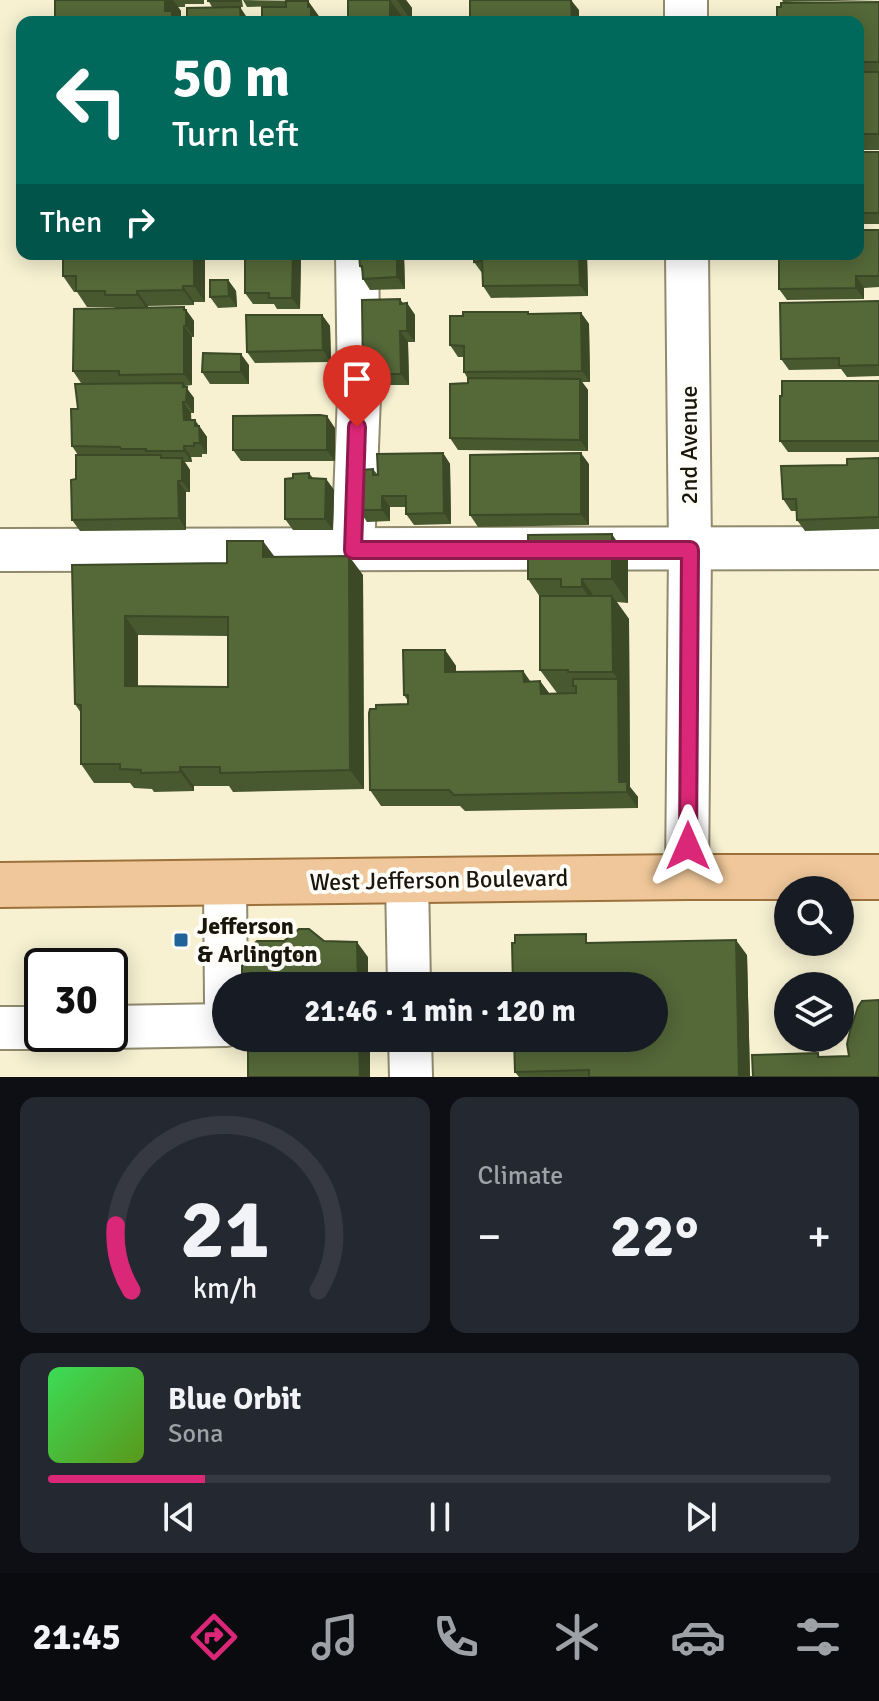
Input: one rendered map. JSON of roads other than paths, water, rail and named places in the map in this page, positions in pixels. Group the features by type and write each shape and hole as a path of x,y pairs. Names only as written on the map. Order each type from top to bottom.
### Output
{"main road":[{"name":"West Jefferson Boulevard","path":"0,885 879,877"}],"street":[{"path":"353,550 359,396 357,260"},
{"name":"2nd Avenue","path":"687,260 690,550 687,877"},
{"path":"0,550 879,548"},
{"path":"407,880 409,972"},
{"path":"225,883 226,972"},
{"path":"128,1027 212,1025"},
{"path":"0,1028 24,1028"},
{"path":"410,1052 411,1077"}],"place":[{"name":"Jefferson & Arlington","path":"181,940"}]}
